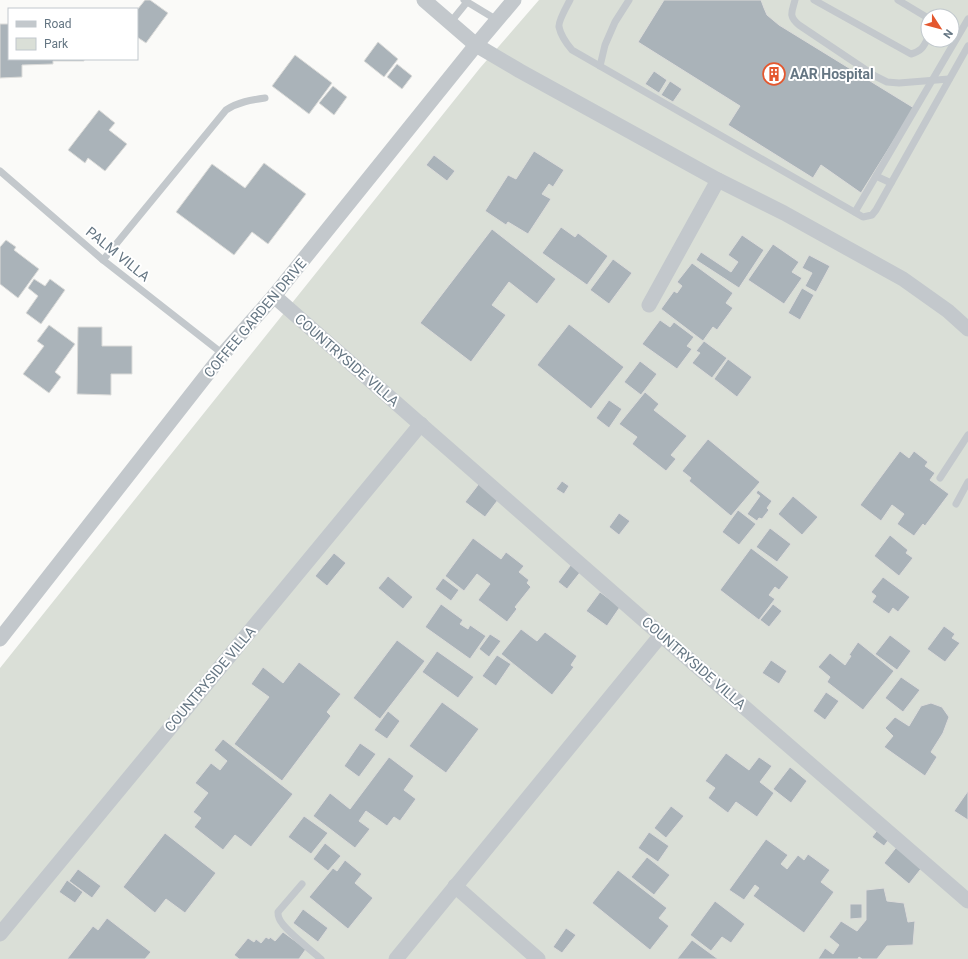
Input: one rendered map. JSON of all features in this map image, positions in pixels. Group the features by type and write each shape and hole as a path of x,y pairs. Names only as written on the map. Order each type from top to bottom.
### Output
{"street":[{"path":"424,0 476,45 718,180 784,213 903,279 948,311 968,329"},
{"name":"COFFEE GARDEN DRIVE","path":"0,639 223,354 274,296 514,0"},
{"path":"649,305 718,180"},
{"name":"COUNTRYSIDE VILLA","path":"274,296 661,635 968,901"},
{"name":"COUNTRYSIDE VILLA","path":"0,934 420,424"},
{"path":"396,959 661,635"},
{"path":"455,886 538,959"}],"lane":[{"path":"570,0 559,26 564,40 572,50 863,217 872,215 876,210 968,46"},
{"path":"600,66 605,45 615,22 629,0"},
{"path":"795,0 791,13 793,20 875,76 887,82 899,83 949,79"},
{"path":"814,0 911,54 918,52 922,48"},
{"path":"898,0 920,13"},
{"path":"450,22 465,1 497,20"},
{"path":"855,212 968,19"},
{"path":"103,260 226,110 232,106 244,102 265,98"},
{"name":"PALM VILLA","path":"0,171 103,260 223,354"},
{"path":"876,176 891,183"},
{"path":"940,478 968,435"},
{"path":"956,504 968,482"},
{"path":"302,884 278,912 278,917 291,933 321,959"}],"green space":[{"path":"539,0 968,0 968,959 0,959 0,668 480,68"}],"building":[{"path":"145,0 150,0 168,13 146,43 138,38 138,9"},
{"name":"AAR Hospital","path":"664,0 761,0 767,15 779,25 914,108 861,193 821,165 813,178 728,125 740,106 638,42"},
{"path":"0,24 8,24 8,60 84,60 53,61 53,64 22,65 22,77 0,78"},
{"path":"378,42 398,59 384,77 364,61"},
{"path":"295,55 332,83 309,114 272,86"},
{"path":"397,64 412,76 402,89 387,77"},
{"path":"654,71 667,80 659,93 645,84"},
{"path":"670,81 682,89 673,102 661,95"},
{"path":"333,86 347,97 334,115 319,103"},
{"path":"99,110 115,123 109,130 127,144 105,171 88,158 85,163 68,150"},
{"path":"534,151 564,170 553,187 549,184 542,194 551,199 528,234 508,222 506,225 485,211 508,175 516,179"},
{"path":"434,155 455,171 447,181 426,165"},
{"path":"264,163 306,194 268,244 252,232 234,255 176,212 212,164 245,188"},
{"path":"561,227 575,237 578,233 608,256 587,285 542,253"},
{"path":"492,229 556,279 537,304 509,282 492,305 506,315 471,362 420,323"},
{"path":"742,235 764,250 739,288 696,260 701,252 731,272 738,262 728,255"},
{"path":"6,240 16,247 14,250 39,269 18,298 0,284 0,247"},
{"path":"773,244 799,262 792,272 802,278 784,304 748,280"},
{"path":"809,255 830,266 816,292 805,286 812,273 802,268"},
{"path":"613,259 632,273 609,304 590,290"},
{"path":"692,263 733,293 726,303 733,308 717,330 713,327 703,341 661,309 674,291 677,293 682,286 677,282"},
{"path":"34,279 45,286 50,279 65,290 41,324 26,313 38,296 28,288"},
{"path":"802,288 814,295 800,320 788,313"},
{"path":"660,320 670,327 674,322 694,337 687,346 692,349 677,369 642,344"},
{"path":"569,324 624,367 591,409 537,365"},
{"path":"49,325 75,344 55,372 61,377 49,393 23,374 44,346 37,341"},
{"path":"78,327 102,327 102,346 132,346 132,374 111,374 111,395 77,394"},
{"path":"704,341 727,358 712,378 692,363 700,353 696,351"},
{"path":"728,359 752,377 737,397 714,379"},
{"path":"640,361 657,374 641,395 624,382"},
{"path":"645,392 659,404 654,410 687,436 671,455 676,459 666,471 632,444 637,437 619,424"},
{"path":"609,400 622,409 609,428 596,418"},
{"path":"708,439 760,482 731,516 689,481 691,478 682,471"},
{"path":"900,451 909,458 914,451 928,462 925,466 935,473 930,480 949,494 925,526 923,524 914,536 897,524 904,514 892,505 881,521 860,505"},
{"path":"481,481 501,496 485,517 465,502"},
{"path":"562,481 569,486 564,494 556,489"},
{"path":"758,490 772,501 767,508 769,510 762,519 759,518 757,521 747,514 760,496 756,493"},
{"path":"793,496 818,517 802,535 778,514"},
{"path":"738,510 756,524 739,545 722,532"},
{"path":"619,513 630,521 619,535 609,527"},
{"path":"770,528 791,544 777,562 756,547"},
{"path":"890,535 908,550 906,553 913,558 899,576 874,556"},
{"path":"473,538 501,559 506,552 524,566 519,572 529,580 527,583 531,587 515,607 517,609 507,622 478,600 490,584 477,574 464,591 445,576"},
{"path":"751,548 789,577 779,590 775,587 769,595 775,599 759,620 720,590"},
{"path":"334,553 346,563 327,586 315,576"},
{"path":"573,562 582,570 567,589 558,582"},
{"path":"388,576 413,597 403,609 378,588"},
{"path":"883,577 910,597 898,612 893,608 889,614 872,602 876,596 871,592"},
{"path":"443,578 459,590 451,601 435,589"},
{"path":"600,592 620,607 607,626 586,611"},
{"path":"441,604 463,620 460,624 468,629 470,625 486,636 470,659 425,627"},
{"path":"773,604 782,611 769,627 760,620"},
{"path":"944,626 955,634 952,638 960,643 945,662 927,649"},
{"path":"521,629 537,641 545,632 577,656 571,665 574,667 552,695 501,654"},
{"path":"490,634 501,641 489,657 479,649"},
{"path":"890,635 911,651 897,670 875,654"},
{"path":"397,640 425,661 380,719 353,698"},
{"path":"858,642 894,671 863,710 827,682 830,677 818,667 830,653 845,665 851,656 849,655"},
{"path":"437,651 474,677 458,698 422,672"},
{"path":"497,655 511,664 496,686 482,676"},
{"path":"771,660 787,671 779,684 762,673"},
{"path":"299,662 341,694 327,712 331,716 282,781 234,744 269,697 251,684 263,667 283,683"},
{"path":"901,677 920,690 903,712 885,698"},
{"path":"826,692 839,701 825,720 813,711"},
{"path":"442,702 479,729 446,773 409,746"},
{"path":"931,703 942,707 949,717 943,733 931,752 937,757 925,776 884,747 893,736 885,728 895,717 909,726 921,706"},
{"path":"388,711 400,721 387,739 374,730"},
{"path":"223,739 293,794 251,847 235,835 223,850 194,827 201,818 193,812 208,793 195,783 211,763 220,770 227,761 214,750"},
{"path":"360,743 376,754 359,777 344,766"},
{"path":"726,753 749,770 759,757 772,766 760,782 774,793 757,817 736,802 728,813 708,798 715,788 705,781"},
{"path":"389,757 414,776 404,790 416,799 400,821 394,817 387,826 366,811 359,821 370,829 355,848 313,816 330,793 350,809"},
{"path":"790,767 807,781 791,803 773,789"},
{"path":"968,791 968,820 954,811"},
{"path":"671,806 684,816 666,838 654,828"},
{"path":"304,816 328,833 311,854 288,837"},
{"path":"879,828 890,838 884,846 872,837"},
{"path":"649,832 669,846 658,862 638,848"},
{"path":"165,833 216,873 185,913 166,899 155,913 123,887"},
{"path":"766,839 788,855 781,864 787,869 798,855 804,860 808,854 830,870 821,882 834,892 804,933 753,896 759,888 755,885 744,900 729,890"},
{"path":"325,843 341,856 328,871 313,859"},
{"path":"898,845 924,865 909,884 884,863"},
{"path":"647,857 670,875 654,895 631,877"},
{"path":"345,860 362,874 355,883 373,898 348,929 309,897 333,868 337,871"},
{"path":"78,869 101,886 92,898 69,881"},
{"path":"618,870 667,908 659,918 669,926 650,950 592,903"},
{"path":"67,880 83,892 75,903 59,892"},
{"path":"884,888 887,901 904,903 908,922 915,921 913,945 887,946 877,959 862,959 859,957 858,959 818,959 825,948 833,954 839,945 829,937 841,921 857,931 866,920 866,890"},
{"path":"715,901 745,924 731,943 722,937 711,951 690,935"},
{"path":"850,904 862,904 862,918 850,919"},
{"path":"303,909 328,928 318,942 293,923"},
{"path":"107,918 151,952 145,959 67,959 93,926 98,930"},
{"path":"566,928 576,935 562,953 553,947"},
{"path":"283,932 306,949 299,959 239,959 234,955 248,938 254,942 256,939 261,943 266,937 269,939 270,937 275,941"},
{"path":"692,940 718,959 677,959"}],"place":[{"name":"AAR Hospital","path":"774,74"}]}
